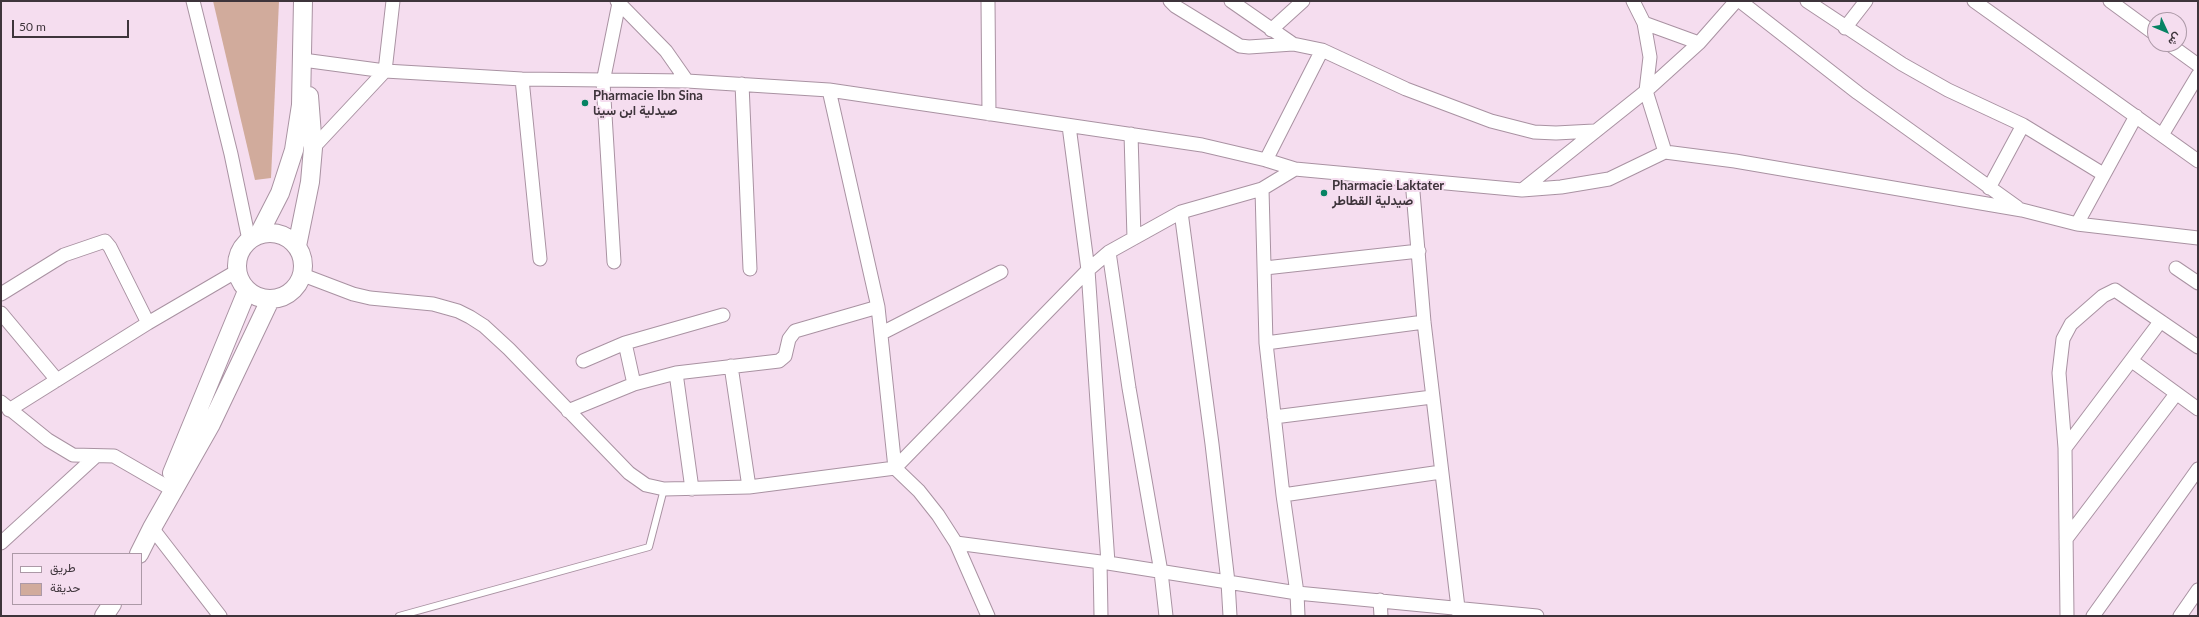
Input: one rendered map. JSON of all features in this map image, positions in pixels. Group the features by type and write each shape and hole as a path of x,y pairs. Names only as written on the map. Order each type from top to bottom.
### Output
{"main road":[{"path":"254,237 273,232 287,236 297,246 303,260 302,275 296,288 284,296 270,300 258,297 247,291 240,282 237,271 239,254 254,237 280,193 294,150 301,105 303,1"},
{"path":"297,246 310,182 313,148 311,103 302,60"},
{"path":"152,528 166,486 247,291"},
{"path":"140,553 211,424 270,300"},
{"path":"104,616 111,605"}],"street":[{"path":"193,1 231,154 254,237"},
{"path":"313,148 385,71 393,1"},
{"path":"988,1 989,114"},
{"path":"1170,1 1175,6 1240,46 1249,47 1293,44 1322,50 1406,89 1491,121 1534,132 1556,133 1594,131"},
{"path":"1231,1 1293,44"},
{"path":"1271,30 1303,1"},
{"path":"1633,1 1644,23 1650,57 1646,91 1665,152"},
{"path":"1522,190 1646,91 1699,43 1736,1"},
{"path":"1740,1 1858,93 1989,188 2022,210"},
{"path":"1807,1 1845,28 1948,90 2023,125 2103,174"},
{"path":"1845,28 1866,1"},
{"path":"1974,1 2198,161"},
{"path":"2110,1 2147,28"},
{"path":"618,2 666,52 687,81"},
{"path":"614,262 603,82 618,2"},
{"path":"1644,23 1699,43"},
{"path":"1266,160 1322,50"},
{"path":"2180,52 2198,65"},
{"path":"302,60 385,71 522,79 603,82 687,81 830,90 1202,145 1266,160 1295,170 1522,190 1561,187 1609,179 1665,152 1735,161 2022,210 2077,224 2198,238"},
{"path":"2162,135 2198,75"},
{"path":"522,79 540,259"},
{"path":"742,84 750,268"},
{"path":"830,90 878,307 882,333 895,468 919,491 938,515 956,543 986,611 1000,616"},
{"path":"2077,224 2136,116"},
{"path":"1989,188 2023,125"},
{"path":"1069,126 1088,270 1104,562 1101,616"},
{"path":"1131,134 1134,238"},
{"path":"302,275 370,298 433,304 458,311 484,326 509,349 629,473 646,485 664,489 749,486 895,468 1088,270 1109,252 1181,212 1262,189 1295,170"},
{"path":"1412,180 1432,397 1459,612"},
{"path":"1262,189 1266,343 1283,496 1297,593 1298,616"},
{"path":"1181,212 1228,582 1230,616"},
{"path":"1,294 64,255 105,241 110,247 148,323"},
{"path":"1265,268 1419,251"},
{"path":"1109,252 1131,396 1161,572 1166,616"},
{"path":"2176,268 2198,283"},
{"path":"166,486 114,456 73,455 48,440 5,406 57,380 148,323 237,271"},
{"path":"882,333 1001,272"},
{"path":"2067,616 2065,448 2059,366 2063,339 2071,324 2103,296 2115,290 2198,348"},
{"path":"568,411 634,384 676,373 780,361 785,356 789,339 795,331 878,307"},
{"path":"1,313 57,380"},
{"path":"583,361 625,343 723,315"},
{"path":"1266,343 1424,322"},
{"path":"2065,448 2160,322"},
{"path":"625,343 634,384"},
{"path":"2132,361 2198,409"},
{"path":"731,366 749,486"},
{"path":"676,373 692,489"},
{"path":"2066,538 2176,394"},
{"path":"1274,417 1432,397"},
{"path":"1,543 96,456"},
{"path":"2093,616 2198,469"},
{"path":"1283,496 1441,472"},
{"path":"152,528 220,616"},
{"path":"956,543 1104,562 1297,593 1380,600 1459,612 1537,616"},
{"path":"2180,616 2198,590"},
{"path":"1380,600 1381,616"}],"lane":[{"path":"399,616 649,548 664,489"}],"green space":[{"path":"213,1 279,1 271,178 255,180"}],"place":[{"name":"Pharmacie Ibn Sina صيدلية ابن سينا","path":"585,103"},
{"name":"Pharmacie Laktater صيدلية القطاطر","path":"1324,193"}]}
